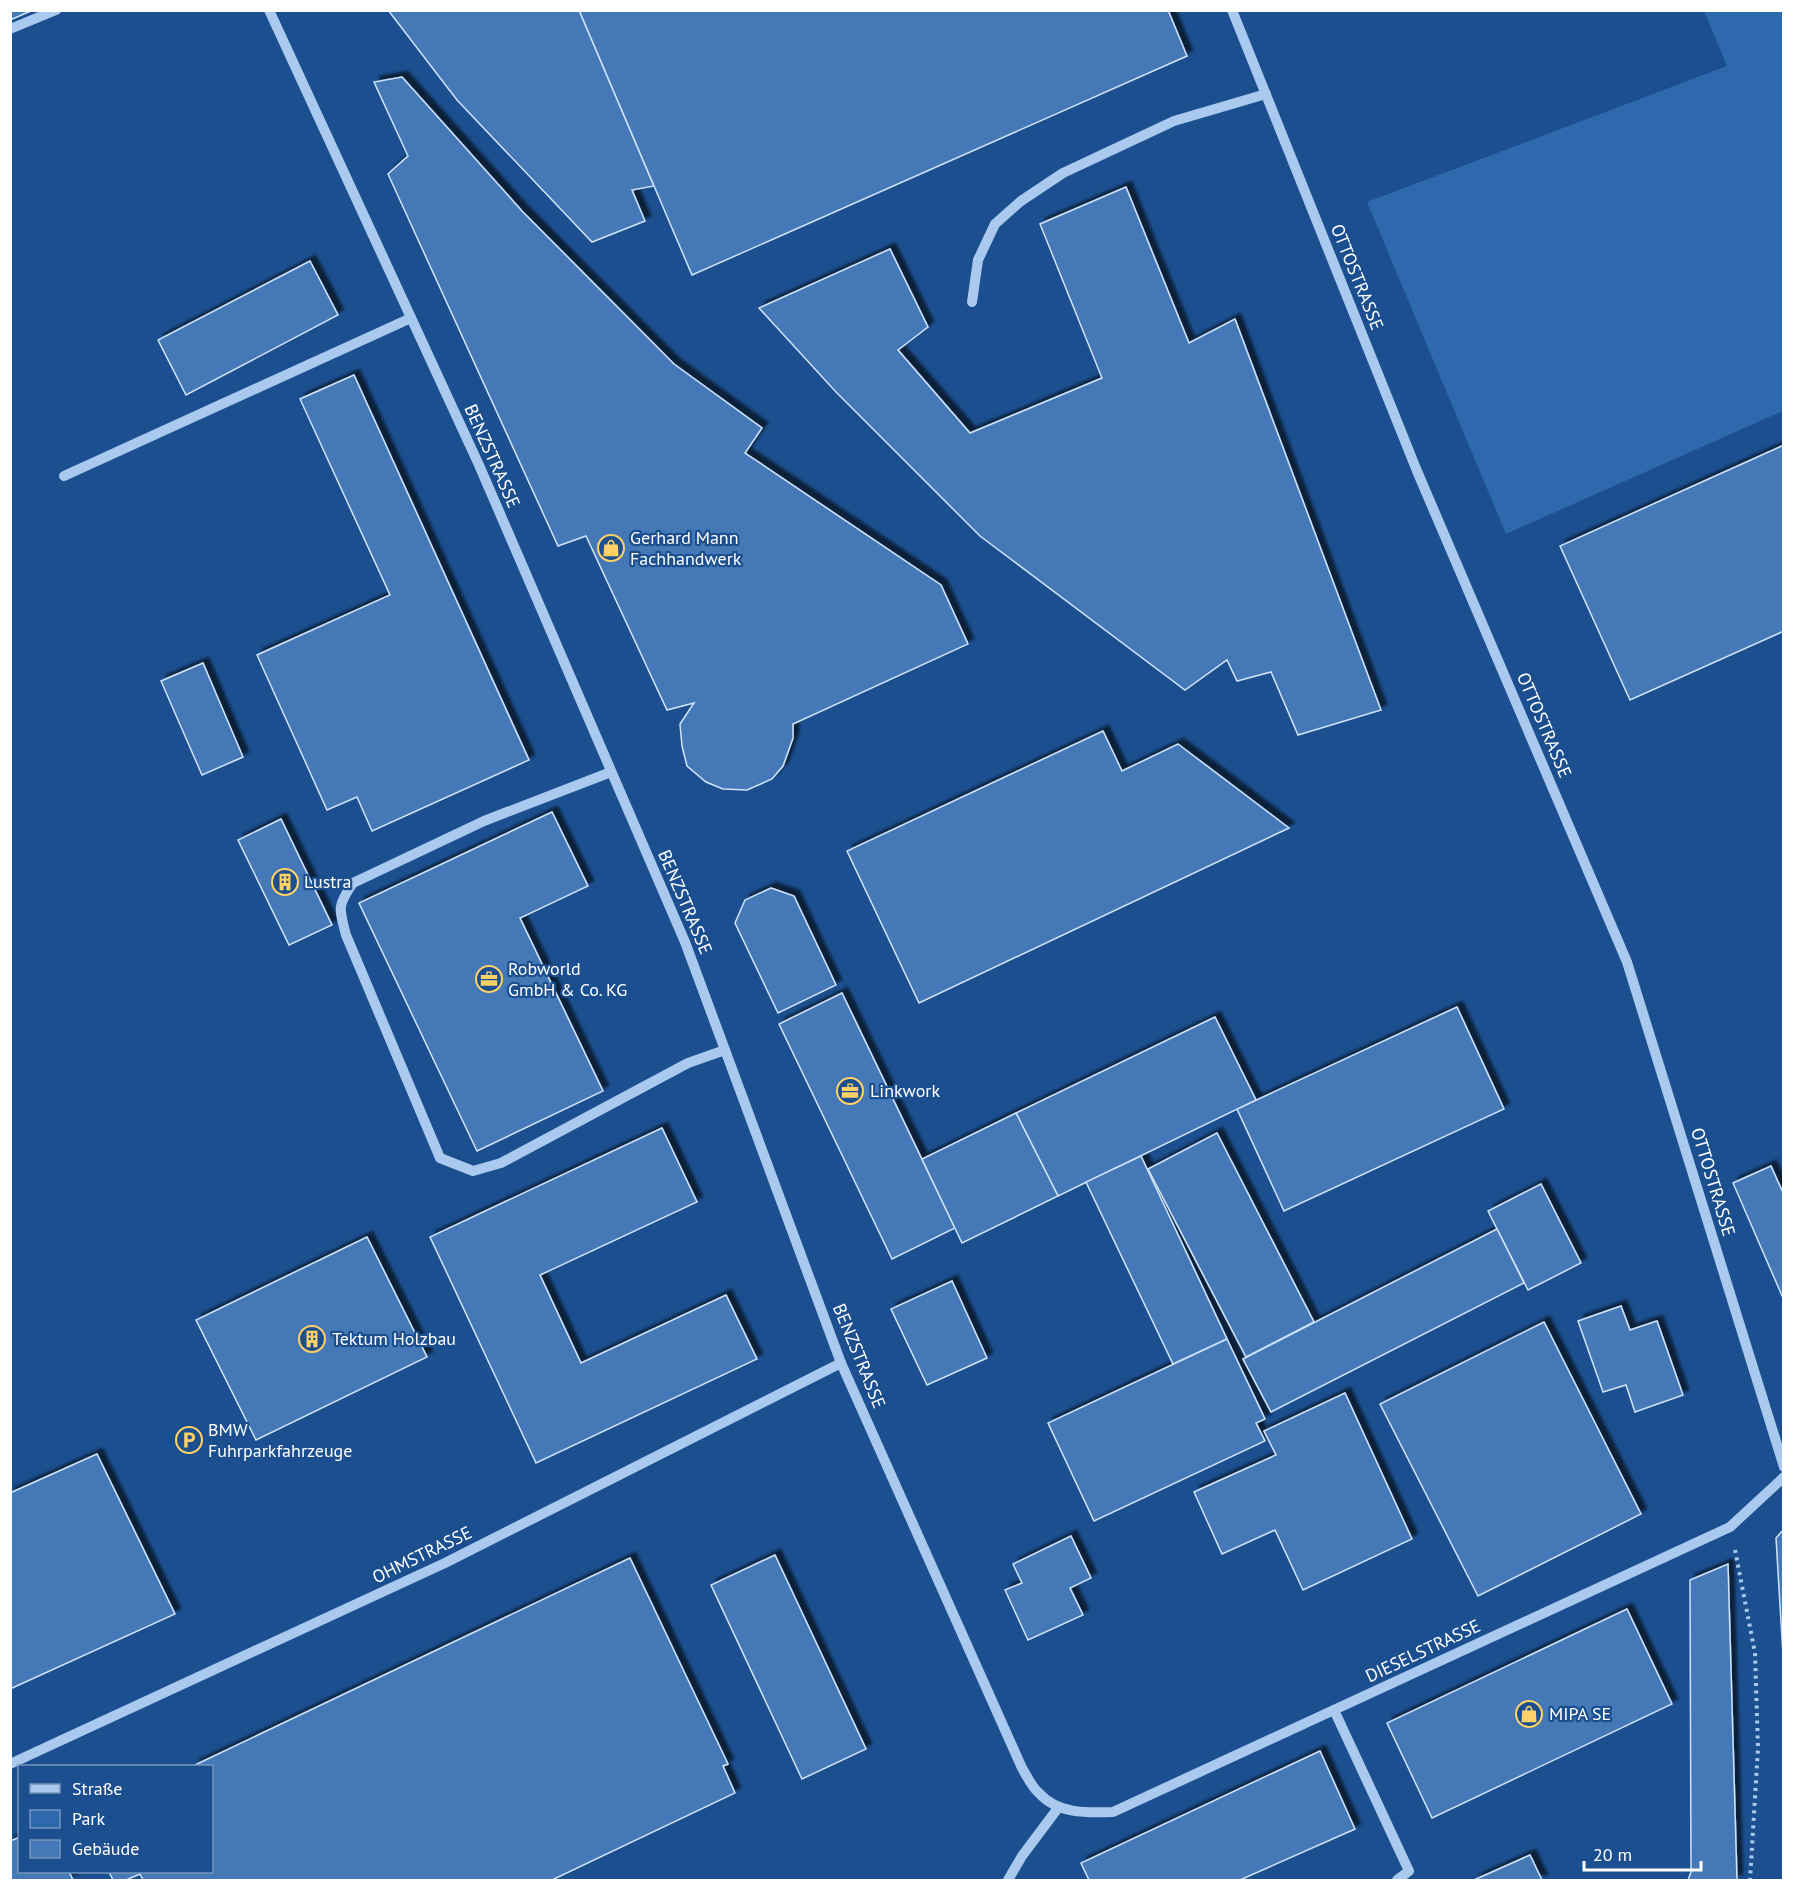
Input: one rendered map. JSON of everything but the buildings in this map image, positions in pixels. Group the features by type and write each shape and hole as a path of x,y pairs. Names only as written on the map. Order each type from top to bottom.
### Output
{"street":[{"path":"10,30 56,10"},
{"name":"BENZSTRASSE","path":"269,10 479,465 685,942 841,1363 1022,1768 1038,1793 1058,1808"},
{"name":"OTTOSTRASSE","path":"1232,10 1417,471 1628,962 1784,1467"},
{"path":"972,302 978,260 995,224 1021,201 1063,173 1174,121 1266,94"},
{"path":"64,476 411,318"},
{"path":"611,772 484,821 353,883 341,900 341,916 346,935 440,1158 473,1171 501,1162 688,1064 725,1050"},
{"name":"OHMSTRASSE","path":"10,1764 445,1563 841,1363"},
{"name":"DIESELSTRASSE","path":"1058,1808 1085,1813 1113,1812 1730,1527 1784,1477"},
{"path":"1334,1710 1409,1871 1397,1881"},
{"path":"1008,1881 1022,1856 1058,1808"}],"path":[{"path":"1730,1527 1755,1653 1758,1748 1750,1881"}],"green space":[{"path":"1704,11 1783,11 1783,411 1506,534 1367,202 1727,66"}],"place":[{"name":"Gerhard Mann Fachhandwerk","path":"611,548"},
{"name":"Lustra","path":"285,882"},
{"name":"Robworld GmbH & Co. KG","path":"489,979"},
{"name":"Linkwork","path":"850,1091"},
{"name":"Tektum Holzbau","path":"312,1339"},
{"name":"BMW Fuhrparkfahrzeuge","path":"189,1440"},
{"name":"MIPA SE","path":"1529,1714"}]}
